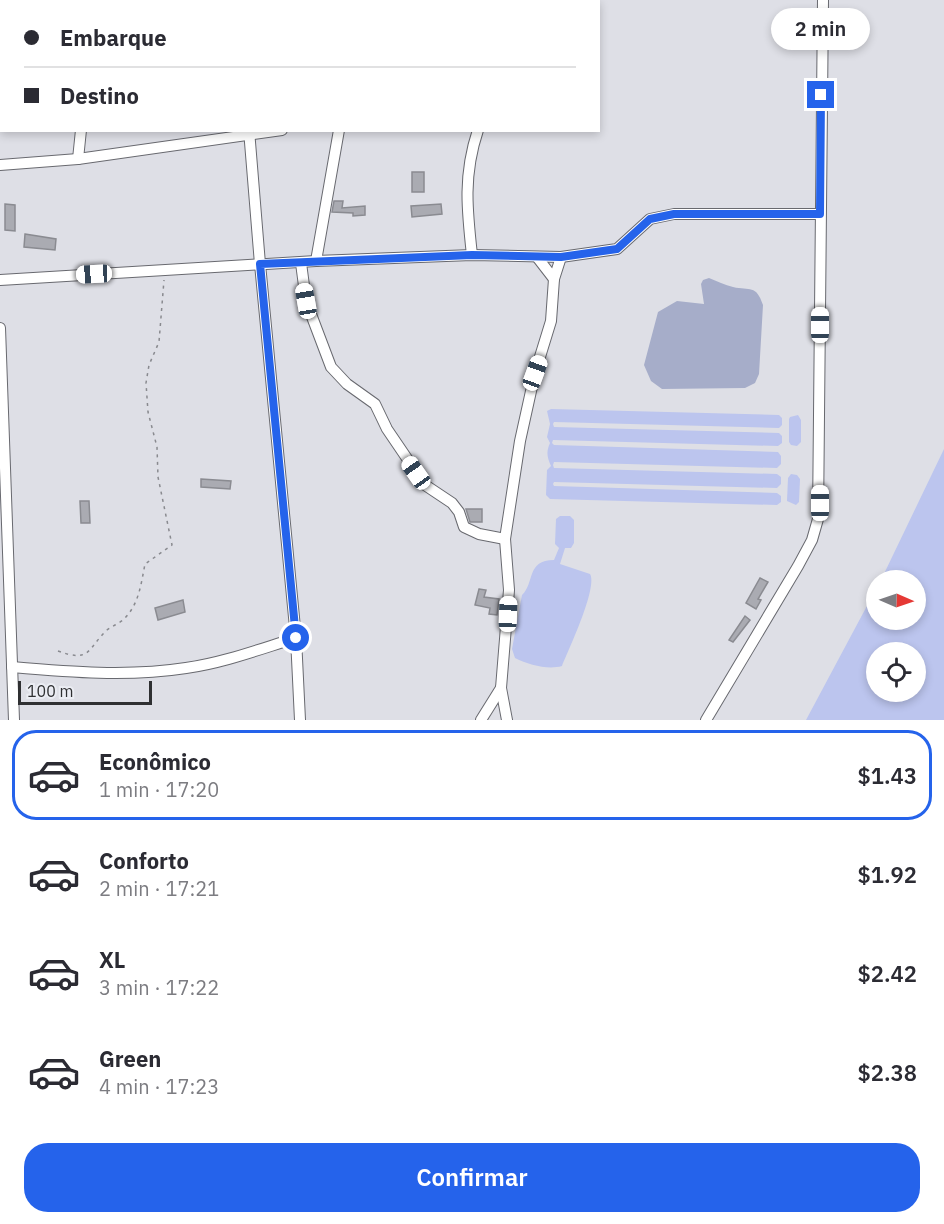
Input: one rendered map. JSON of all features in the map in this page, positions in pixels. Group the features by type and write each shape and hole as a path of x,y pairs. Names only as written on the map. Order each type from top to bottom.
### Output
{"street":[{"path":"706,720 798,566 812,540 818,519 823,0"},
{"path":"78,159 81,132"},
{"path":"0,165 78,159 249,132 296,638 300,720"},
{"path":"316,261 339,132"},
{"path":"472,255 466,193 468,163 477,132"},
{"path":"0,280 316,261 472,255 561,257 617,249 650,219 674,214 820,214"},
{"path":"537,257 554,279"},
{"path":"507,720 501,688 509,590 505,539 520,441 535,373 551,321 554,279 561,257"},
{"path":"301,263 306,301 331,367 347,384 375,404 387,429 425,485 452,503 459,512 464,527 478,534 505,539"},
{"path":"0,328 14,720"},
{"path":"12,667 79,673 143,673 188,668 296,638"},
{"path":"481,720 501,688"}],"path":[{"path":"58,651 74,657 83,656 94,648 107,630 133,610 145,564 172,545 158,477 157,447 148,412 146,383 149,365 159,342 164,270"}],"shaded area":[{"path":"709,278 733,287 752,290 758,294 763,305 759,374 755,383 745,388 662,389 651,381 644,365 658,312 677,301 704,304 701,284 703,280"},
{"path":"551,409 779,415 782,418 782,425 779,428 554,422 553,424 554,427 779,433 782,436 782,443 778,446 553,440 552,443 554,445 778,452 781,456 781,464 777,468 554,462 553,465 554,468 777,474 781,477 781,484 777,488 554,482 553,484 554,486 777,493 781,496 781,502 777,505 550,499 546,495 547,470 551,466 547,455 550,443 547,437 550,424 547,411"},
{"path":"798,415 801,420 801,442 797,446 789,442 789,419"},
{"path":"944,449 944,720 806,720 866,608 866,630 926,630 926,570 886,570"},
{"path":"791,474 797,475 800,479 799,502 796,505 787,501 788,478"},
{"path":"560,516 570,516 574,520 574,543 571,548 565,548 560,564 590,574 591,581 587,604 562,666 545,667 532,665 515,658 512,649 522,595 529,584 532,573 539,564 554,560 559,548 555,544 556,519"}],"building":[{"path":"412,172 424,172 424,192 412,192"},
{"path":"334,201 343,201 342,208 365,206 365,215 353,216 353,213 332,212"},
{"path":"5,204 15,205 15,231 5,230"},
{"path":"441,204 442,214 412,217 411,206"},
{"path":"25,234 56,239 55,250 24,247"},
{"path":"201,479 231,481 230,489 201,487"},
{"path":"80,501 89,501 90,523 81,523"},
{"path":"466,509 482,509 482,522 470,522"},
{"path":"760,578 768,582 758,599 761,600 756,609 746,603"},
{"path":"479,589 486,590 484,597 499,599 497,615 489,614 490,608 475,605"},
{"path":"183,600 185,612 158,620 155,608"},
{"path":"745,616 750,620 733,642 729,640"}],"route":[{"path":"296,638 260,264 472,255 561,257 605,253 617,249 650,219 674,214 820,214 821,95"}]}
